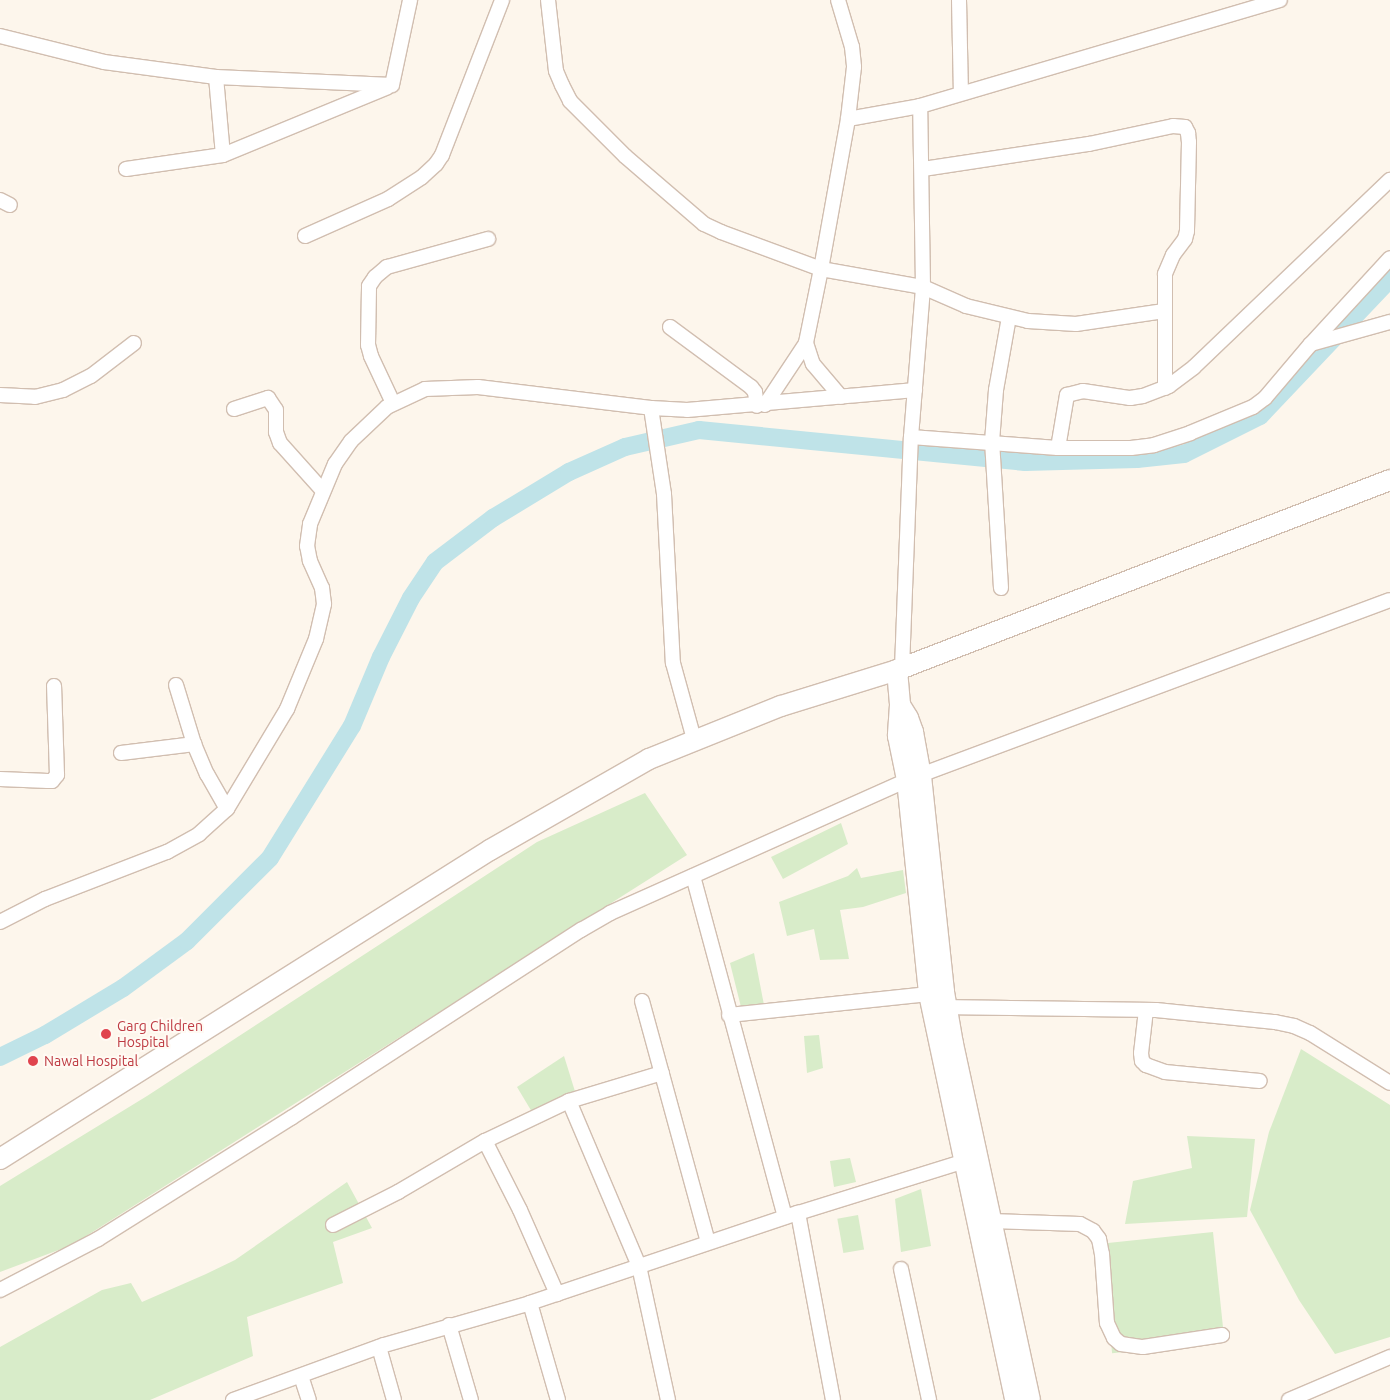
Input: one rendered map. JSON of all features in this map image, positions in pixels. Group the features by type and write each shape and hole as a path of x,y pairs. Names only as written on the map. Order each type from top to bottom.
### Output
{"street":[{"path":"392,86 410,0"},
{"path":"305,236 388,199 422,177 436,164 442,155 502,0"},
{"path":"548,0 556,71 570,101 625,156 704,224 821,269 923,288 966,306 1009,317 1076,324 1164,311"},
{"path":"761,405 806,343 821,269 848,119 854,67 852,47 838,0"},
{"path":"959,0 962,92"},
{"path":"848,119 920,106 962,92 1280,0"},
{"path":"0,36 104,62 216,77 392,86"},
{"path":"216,77 223,154"},
{"path":"126,169 223,154 392,86"},
{"path":"920,106 923,169 923,288 911,437 900,704 908,718 912,732 914,778 935,1003 971,1159 1015,1400"},
{"path":"923,169 1089,144 1173,126 1185,127 1189,142 1187,231 1185,239 1172,255 1165,274 1164,388"},
{"path":"1058,448 1066,395 1071,392 1083,391 1130,398 1143,396 1164,388 1194,367 1390,180"},
{"path":"393,403 370,356 368,345 369,286 375,277 388,266 488,239"},
{"path":"911,437 1058,448 1131,448 1154,445 1190,433 1253,407 1265,398 1310,345 1390,258"},
{"path":"1001,588 992,442 996,390 1009,317"},
{"path":"1310,345 1390,322"},
{"path":"670,327 751,387 761,405"},
{"path":"0,395 35,397 63,390 91,376 134,343"},
{"path":"806,343 813,364 841,398"},
{"path":"0,922 45,899 168,852 199,834 227,808 287,709 316,639 324,604 322,588 310,562 306,546 310,524 323,491 335,464 350,440 393,403 425,389 478,387 651,408 687,410 841,398 915,390"},
{"path":"234,409 268,398 276,410 276,432 280,443 323,491"},
{"path":"651,408 664,494 673,663 694,739"},
{"path":"0,1160 490,850 649,758 694,739 814,695 900,669 1390,480"},
{"path":"0,1290 30,1276 106,1234 291,1118 610,913 914,778 1390,600"},
{"path":"176,685 194,744 207,774 227,808"},
{"path":"0,779 52,781 57,774 54,686"},
{"path":"121,753 194,744"},
{"path":"693,876 728,1015 784,1217"},
{"path":"642,1001 708,1242"},
{"path":"728,1015 935,1003 1146,1010 1275,1022 1294,1026 1310,1033 1390,1083"},
{"path":"1146,1010 1141,1053 1142,1061 1146,1065 1165,1072 1260,1081"},
{"path":"333,1225 398,1192 485,1141 569,1101 662,1073"},
{"path":"569,1101 639,1266 668,1400"},
{"path":"485,1141 520,1210 557,1294"},
{"path":"233,1400 379,1347 557,1294 798,1212 971,1159"},
{"path":"971,1159 991,1221 1030,1400"},
{"path":"798,1212 833,1400"},
{"path":"991,1221 1080,1224 1094,1231 1102,1254 1106,1323 1114,1338 1121,1344 1143,1347 1222,1335"},
{"path":"901,1269 929,1400"},
{"path":"530,1302 558,1400"},
{"path":"449,1325 471,1400"},
{"path":"379,1347 394,1400"},
{"path":"1289,1400 1390,1357"},
{"path":"300,1376 309,1400"}],"green space":[{"path":"645,793 687,855 72,1245 0,1272 0,1186 147,1096 537,842"},
{"path":"841,823 848,844 783,879 771,857"},
{"path":"857,868 861,878 903,870 906,893 863,907 840,910 849,959 820,960 814,929 787,936 779,902 848,876"},
{"path":"754,953 764,1005 741,1007 730,963"},
{"path":"819,1035 823,1068 807,1073 804,1036"},
{"path":"1301,1049 1390,1105 1390,1337 1335,1354 1299,1300 1250,1210 1269,1132"},
{"path":"564,1056 578,1101 538,1122 517,1087"},
{"path":"1187,1136 1255,1139 1247,1217 1125,1224 1133,1181 1192,1168"},
{"path":"850,1158 856,1182 834,1187 830,1161"},
{"path":"347,1182 372,1228 333,1242 343,1283 247,1317 253,1356 150,1400 0,1400 0,1347 102,1290 131,1283 142,1302 206,1274 235,1260"},
{"path":"921,1189 931,1246 901,1252 895,1199"},
{"path":"858,1215 864,1249 843,1253 837,1219"},
{"path":"1213,1232 1224,1341 1112,1353 1101,1244"}],"waterway":[{"path":"0,1057 45,1035 123,988 187,941 270,858 352,726 381,657 411,598 435,562 493,518 569,472 625,447 699,430 1025,462 1137,459 1184,454 1260,416 1390,279"}],"place":[{"name":"Garg Children Hospital","path":"106,1034"},
{"name":"Nawal Hospital","path":"33,1061"}]}
